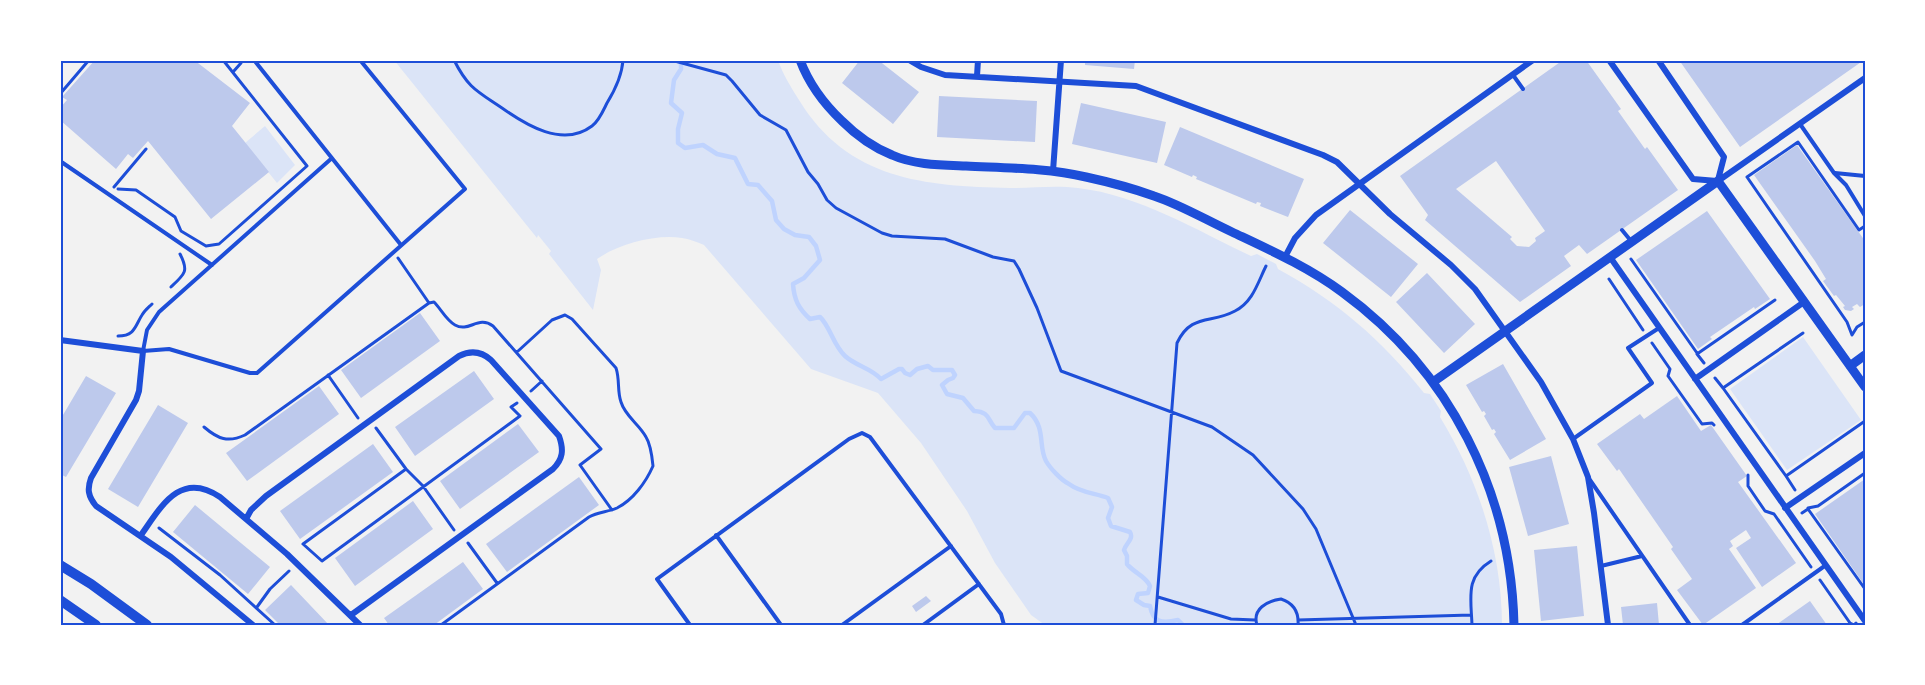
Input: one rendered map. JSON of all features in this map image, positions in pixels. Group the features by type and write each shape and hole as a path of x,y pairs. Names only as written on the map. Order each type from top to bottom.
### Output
{"main road":[{"path":"60,565 91,584 147,625"},
{"path":"60,600 96,625"}],"street":[{"path":"800,60 808,80 828,108 861,139 893,156 937,165 1053,171 1105,181 1156,196 1285,257 1341,291 1365,310 1410,354 1433,382 1469,441 1494,501 1509,565 1514,625"},
{"path":"909,60 934,73 1136,86 1337,162 1390,214 1451,265 1475,289 1541,382 1573,439 1588,477 1608,625"},
{"path":"977,76 978,60"},
{"path":"1053,171 1061,60"},
{"path":"1285,257 1295,238 1306,225 1360,183 1533,60"},
{"path":"1609,60 1693,179 1718,181"},
{"path":"1658,60 1724,157 1718,181 1865,387"},
{"path":"1433,382 1865,78"},
{"path":"1610,257 1864,619"},
{"path":"1695,379 1804,302"},
{"path":"60,340 143,351 136,400 91,478 89,496 96,506 141,535 201,580 253,625"},
{"path":"246,519 251,510 266,496 459,356 478,352 491,360 559,436 563,448 560,460 553,469 351,615"},
{"path":"1850,366 1865,355"},
{"path":"1785,508 1865,453"},
{"path":"141,535 170,496 182,490 195,488 214,494 297,563 360,625"}],"lane":[{"path":"254,60 401,245"},
{"path":"332,158 152,321 147,330 143,351 169,349 250,373 257,373 465,189 360,60"},
{"path":"1513,74 1523,89"},
{"path":"1800,124 1834,173 1846,185 1865,216"},
{"path":"60,161 212,265"},
{"path":"1834,173 1865,176"},
{"path":"1622,230 1631,242"},
{"path":"1573,439 1652,383 1628,348 1659,328"},
{"path":"690,625 657,579 849,439 862,433 870,436 1001,614 1004,625"},
{"path":"1588,477 1690,625"},
{"path":"716,535 781,625"},
{"path":"842,625 951,546"},
{"path":"1601,566 1642,556"},
{"path":"1742,625 1826,565"},
{"path":"923,625 979,584"}],"path":[{"path":"60,94 90,60"},
{"path":"146,149 114,187 136,190 175,217 181,231 206,246 219,244 307,166 223,60"},
{"path":"233,73 242,63 239,60"},
{"path":"454,60 463,78 479,94 539,130 573,134 591,127 599,119 618,82 624,60"},
{"path":"673,60 726,75 760,115 786,130 808,172 827,200 836,208 892,236 945,239 993,257 1014,261 1037,308 1061,370 1212,427 1253,455 1304,509 1316,529 1356,625"},
{"path":"1865,226 1859,230 1798,142 1747,177 1848,322 1852,335 1857,327 1865,322"},
{"path":"167,290 182,277 186,269 185,261 179,255 185,246"},
{"path":"1631,259 1786,476 1865,422"},
{"path":"1155,625 1177,343 1187,327 1197,321 1237,311 1252,297 1266,266"},
{"path":"1609,279 1670,369 1668,376 1702,424 1712,423 1719,432"},
{"path":"1697,354 1775,300"},
{"path":"204,427 214,436 224,440 235,440 245,435 429,303"},
{"path":"111,335 128,335 135,330 141,315 153,304"},
{"path":"441,625 590,517 617,508 641,487 653,465 647,438 621,403 616,368 572,319 565,315 552,320 517,352"},
{"path":"1723,388 1803,333"},
{"path":"328,375 358,419 376,428 406,470 423,486 497,583"},
{"path":"406,470 303,544 322,561 520,417 512,407 542,381"},
{"path":"1743,467 1749,476 1748,486 1765,511 1774,513 1850,623 1854,625 1864,619"},
{"path":"1782,526 1808,509 1865,589"},
{"path":"150,522 220,575 275,625"},
{"path":"256,607 270,589 309,550"},
{"path":"1472,625 1472,585 1475,574 1491,561"},
{"path":"1158,597 1231,619 1256,620"},
{"path":"1257,625 1257,613 1265,603 1281,599 1293,606 1298,625"},
{"path":"1298,620 1472,615"}],"shaded area":[{"path":"394,60 778,60 799,100 819,127 841,147 865,162 891,173 948,185 1010,188 1061,187 1101,192 1167,215 1251,256 1257,254 1276,264 1278,269 1339,308 1391,355 1424,393 1430,394 1441,411 1440,417 1466,465 1485,517 1498,570 1502,625 1045,625 1031,615 995,563 967,511 921,443 878,393 811,369 704,245 690,240 660,237 638,241 597,259 601,270 593,310 549,254 551,251 538,235 537,238"},
{"path":"265,126 295,165 277,183 245,143"},
{"path":"1803,337 1861,420 1787,470 1730,389"}],"building":[{"path":"95,60 194,60 250,103 232,126 269,172 211,219 148,141 133,158 128,154 116,169 60,120 60,108 67,100 62,97"},
{"path":"860,60 878,60 919,92 893,124 842,83"},
{"path":"1085,60 1135,60 1134,69 1085,65"},
{"path":"1563,60 1586,60 1621,109 1618,111 1678,190 1587,254 1579,245 1564,256 1571,266 1520,302 1425,220 1428,215 1400,176","holes":["1496,161 1545,231 1535,238 1536,241 1529,247 1517,246 1510,239 1512,237 1456,189"]},
{"path":"1679,60 1864,60 1740,147"},
{"path":"939,96 1037,101 1035,142 937,137"},
{"path":"1081,103 1166,122 1157,163 1072,144"},
{"path":"1180,127 1304,179 1288,217 1260,206 1261,203 1256,204 1196,179 1197,177 1193,175 1192,177 1164,165"},
{"path":"1797,145 1865,241 1865,304 1860,307 1857,304 1852,307 1854,309 1851,311 1845,310 1843,307 1845,306 1823,281 1826,279 1815,261 1754,175"},
{"path":"1350,210 1418,264 1391,297 1323,243"},
{"path":"1707,211 1770,299 1755,309 1754,307 1710,337 1712,339 1698,349 1636,260"},
{"path":"1427,273 1475,324 1444,353 1396,302"},
{"path":"420,313 440,341 361,398 341,370"},
{"path":"1503,364 1546,439 1510,460 1494,434 1496,432 1492,430 1484,416 1486,414 1482,412 1466,385"},
{"path":"474,371 494,399 415,456 395,427"},
{"path":"86,376 116,393 66,477 60,474 60,420"},
{"path":"319,386 339,414 247,481 226,453"},
{"path":"1677,396 1701,431 1711,425 1747,476 1738,482 1796,563 1762,587 1736,548 1751,538 1746,530 1730,541 1733,546 1729,549 1756,588 1703,625 1677,590 1692,579 1671,549 1673,547 1619,469 1617,471 1597,444 1640,414 1644,419"},
{"path":"158,405 188,423 138,507 108,489"},
{"path":"518,424 539,452 460,509 440,481"},
{"path":"373,444 393,472 300,539 280,511"},
{"path":"1551,456 1569,524 1528,536 1509,467"},
{"path":"579,477 599,505 507,572 486,544"},
{"path":"1865,479 1865,586 1815,514"},
{"path":"413,501 433,529 355,586 335,558"},
{"path":"195,505 270,567 248,594 173,532"},
{"path":"1577,546 1584,616 1541,621 1534,550"},
{"path":"463,562 483,589 434,625 389,625 384,618"},
{"path":"291,585 329,625 280,625 265,610"},
{"path":"926,596 931,601 916,612 912,606"},
{"path":"1810,601 1827,625 1776,625"},
{"path":"1657,603 1659,625 1623,625 1621,607"}],"waterway":[{"path":"681,60 681,69 674,80 671,103 682,113 678,129 678,143 685,148 703,145 717,154 735,158 748,184 758,185 772,201 776,220 784,229 795,235 809,237 816,246 820,260 804,278 793,284 796,299 803,312 810,319 820,317 837,347 845,356 881,379 899,369 910,375 917,369 928,366 933,370 952,370 955,375 942,385 947,394 963,398 974,411 986,414 995,428 1014,428 1025,413 1030,413 1038,425 1046,461 1053,470 1074,487 1108,498 1112,507 1108,518 1111,526 1130,532 1130,539 1124,550 1127,564 1150,586 1148,593 1138,594 1136,600 1150,606 1156,619 1162,622 1178,620 1183,625"}]}
